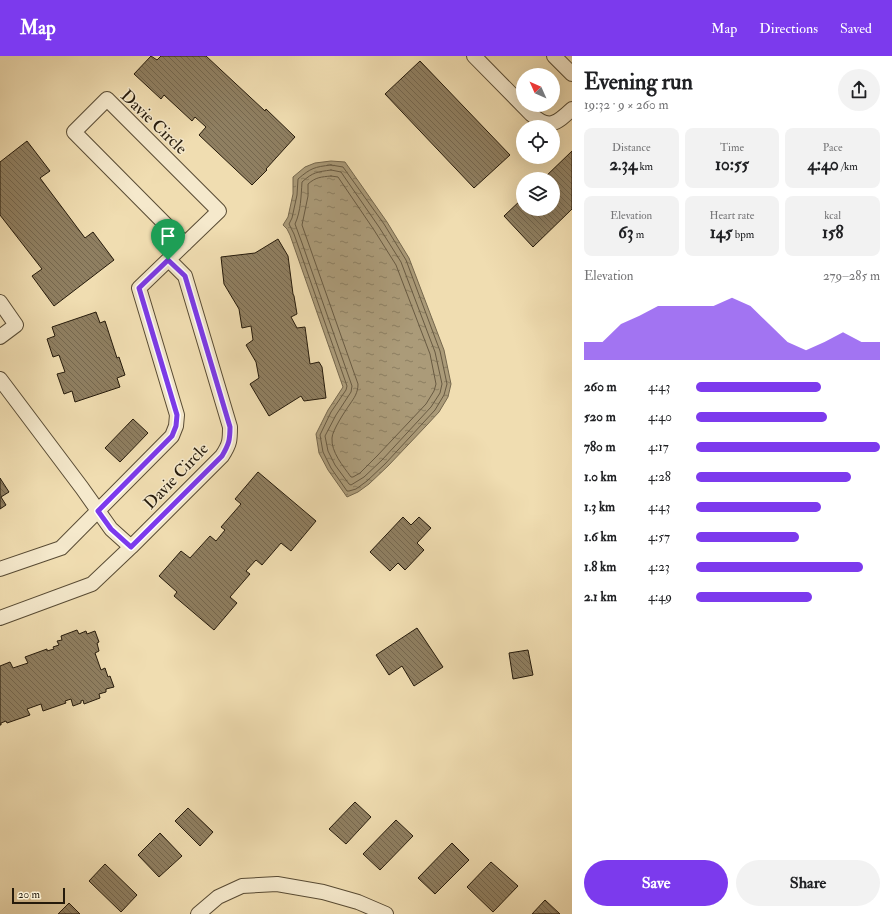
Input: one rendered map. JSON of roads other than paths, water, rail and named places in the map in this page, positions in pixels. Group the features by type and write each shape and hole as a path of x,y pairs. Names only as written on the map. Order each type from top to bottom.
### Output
{"street":[{"path":"474,56 539,121 549,124 559,121 572,109"},
{"path":"554,56 572,74"},
{"name":"Davie Circle","path":"0,569 61,548 172,436 176,426 177,415 139,288 185,244 219,211 107,99 74,132 185,244"},
{"name":"Davie Circle","path":"0,618 92,584 222,456 228,447 230,427 185,276 168,260"},
{"path":"0,302 16,325 0,337"},
{"path":"2,384 82,488 111,529 131,547"},
{"path":"198,914 218,897 242,886 277,884 323,892 358,902 386,914"}],"water":[{"path":"331,161 345,162 387,222 409,258 444,350 451,384 448,397 439,412 369,484 358,492 347,497 328,470 319,453 316,434 328,410 343,387 290,235 283,225 288,217 293,194 293,177 305,167 315,163"}]}
